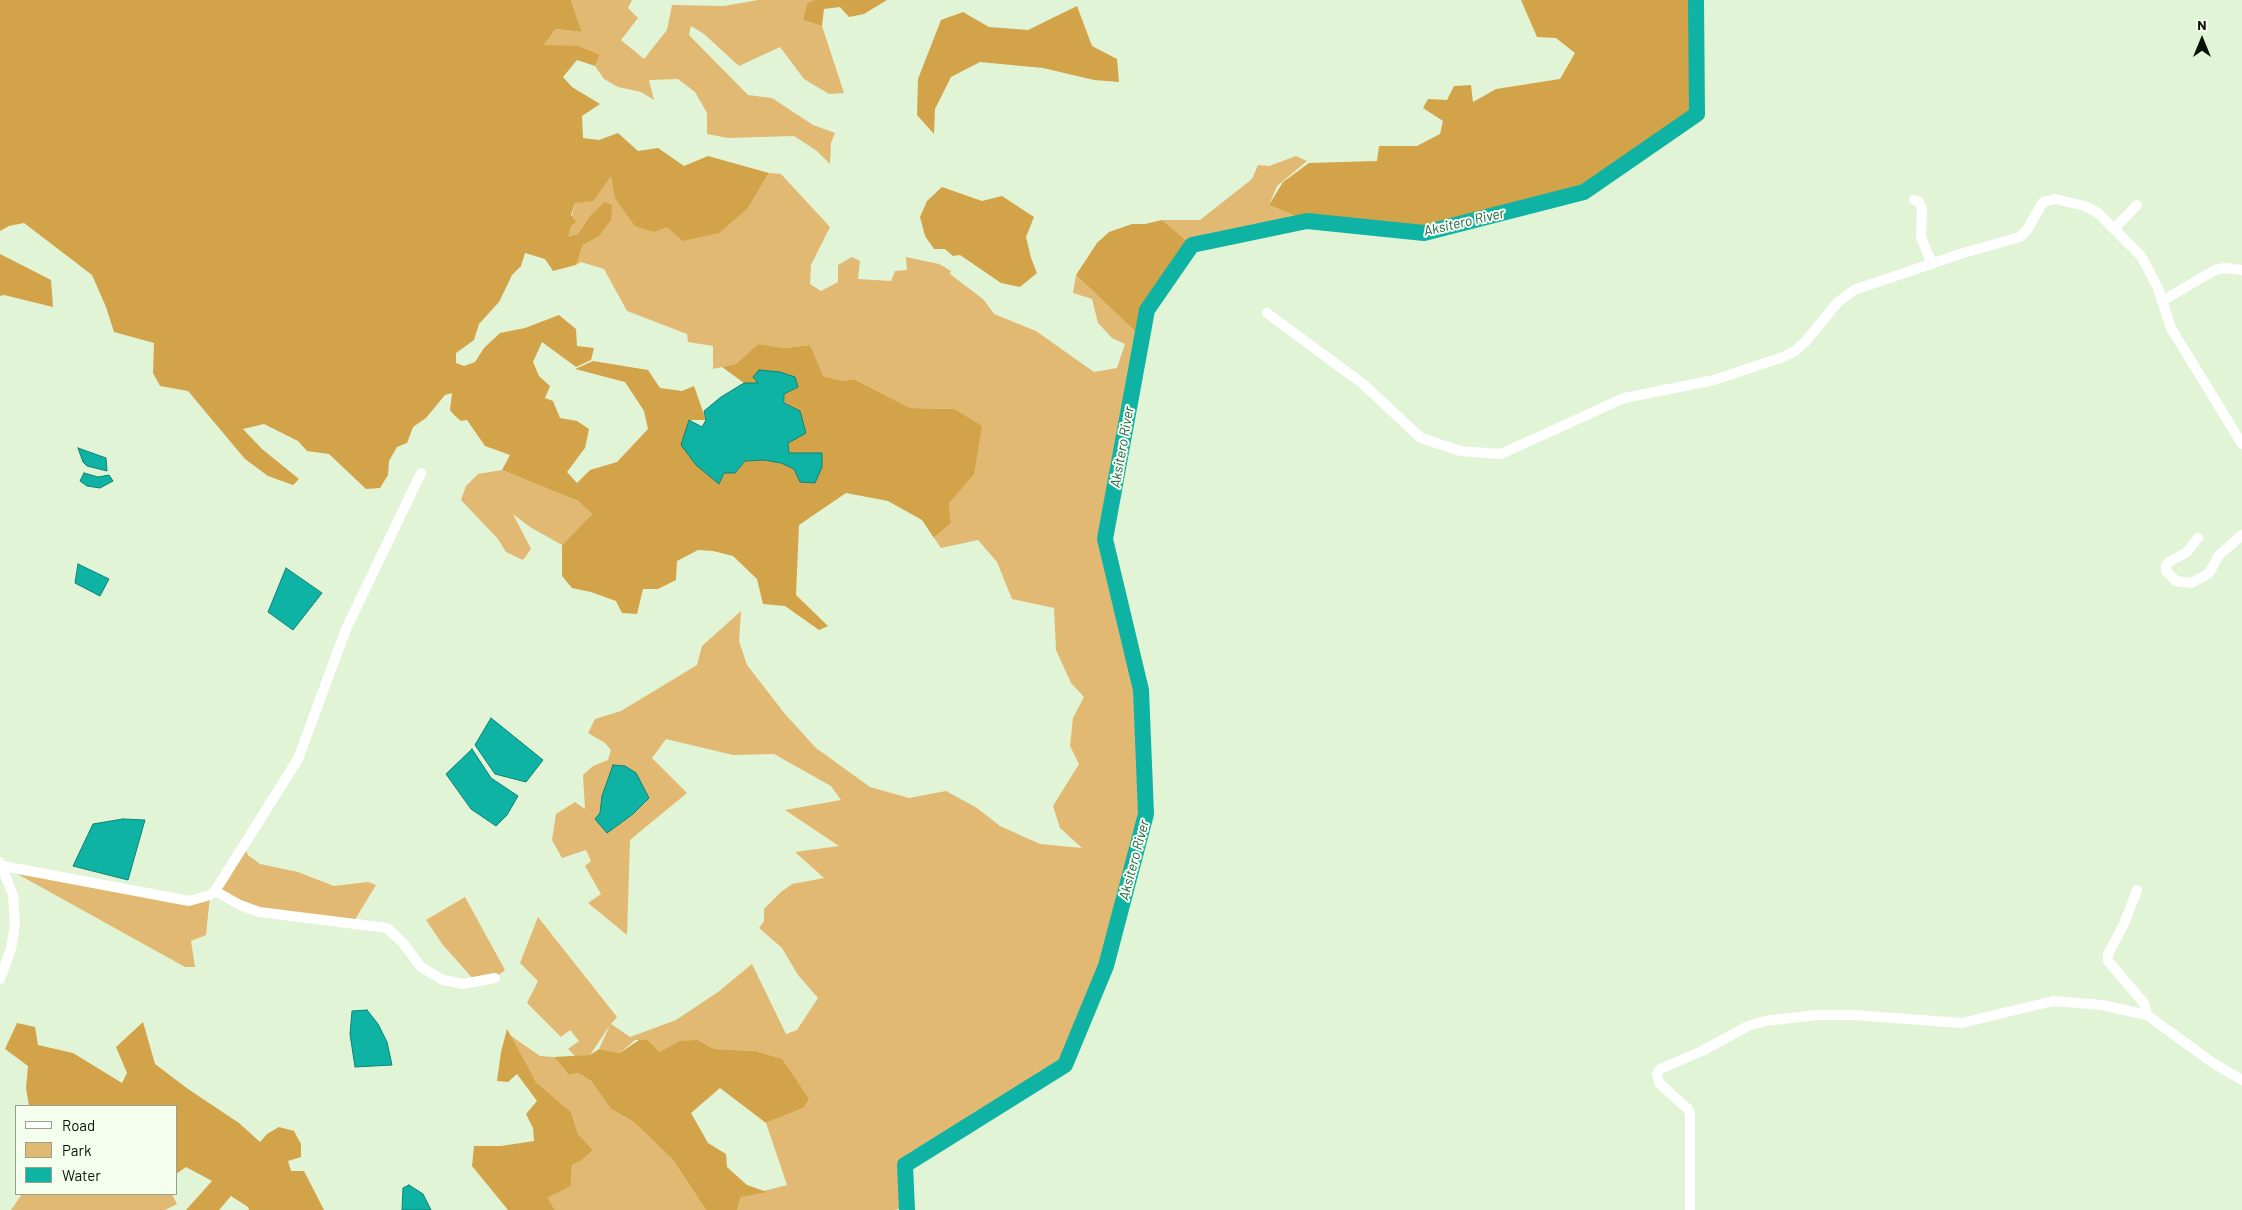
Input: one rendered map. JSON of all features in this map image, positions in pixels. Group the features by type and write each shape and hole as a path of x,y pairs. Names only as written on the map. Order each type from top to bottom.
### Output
{"street":[{"path":"1267,314 1368,388 1421,438 1460,451 1501,454 1624,398 1714,380 1783,357 1795,351 1843,297 1869,284 2020,237 2027,230 2037,209 2048,200 2054,199 2085,206 2098,212 2140,256 2158,288 2171,328 2242,444"},
{"path":"1914,200 1919,202 1922,208 1921,237 1932,264"},
{"path":"2114,229 2137,205"},
{"path":"2162,301 2215,270 2225,268 2242,270"},
{"path":"1,863 188,901 210,896 215,891 298,759 346,629 421,473"},
{"path":"2198,538 2187,552 2169,562 2166,566 2166,570 2176,581 2192,582 2209,573 2223,550 2242,535"},
{"path":"0,979 10,949 15,924 13,895 1,863"},
{"path":"2137,890 2124,924 2108,954 2108,961 2144,1003 2147,1014"},
{"path":"215,891 240,905 259,912 386,928 403,943 421,966 443,980 463,984 495,978"},
{"path":"1690,1210 1690,1114 1659,1083 1657,1074 1660,1069 1702,1051 1748,1026 1765,1021 1817,1014 1893,1016 1962,1023 2052,1001 2102,1005 2147,1014 2212,1063 2242,1080"}],"green space":[{"path":"571,0 632,0 628,8 638,18 621,40 644,59 667,30 672,5 724,6 758,0 814,0 807,3 803,20 822,26 844,93 829,94 804,79 780,47 739,66 704,34 691,26 689,35 748,95 772,98 813,125 835,133 831,143 830,164 817,151 794,136 728,138 707,134 707,113 695,92 678,79 649,80 654,100 641,92 618,87 604,79 595,66 600,55 544,45 556,29 582,32"},
{"path":"1296,156 1307,161 1277,186 1269,205 1307,221 1192,245 1162,220 1200,220 1252,179 1258,165 1269,166"},
{"path":"769,173 781,174 830,227 811,265 810,284 821,291 838,282 838,265 852,257 860,261 858,279 891,281 895,271 907,270 906,257 939,264 951,271 950,274 984,300 994,314 1036,331 1094,372 1117,368 1125,344 1112,338 1098,323 1092,299 1073,293 1076,275 1142,338 1105,539 1141,690 1146,814 1106,966 1065,1065 904,1162 907,1206 895,1210 737,1210 741,1197 787,1185 766,1123 803,1108 754,1051 714,1049 698,1040 663,1055 648,1040 635,1040 620,1053 599,1049 610,1025 590,1055 576,1057 568,1049 579,1041 570,1030 561,1037 527,1003 538,981 520,963 538,917 617,1017 611,1024 630,1037 676,1020 718,992 752,964 786,1034 797,1030 818,998 798,975 782,948 759,928 764,921 764,909 781,892 792,884 824,878 795,852 839,846 785,810 841,800 831,786 774,754 733,755 666,739 652,758 687,793 630,840 627,935 588,903 601,894 585,866 591,861 586,850 562,858 552,840 556,814 575,802 585,809 583,775 593,766 608,760 611,750 605,743 588,733 595,719 621,711 697,665 702,646 741,611 739,641 747,665 785,714 816,748 870,787 909,798 946,791 977,808 1000,826 1040,844 1082,848 1060,828 1053,806 1079,764 1070,746 1073,718 1084,697 1071,683 1056,650 1054,608 1012,599 997,562 978,540 941,548 934,538 951,523 949,503 954,409 910,408 854,379 843,381 822,376 810,345 785,348 758,344 736,364 713,369 713,346 688,342 687,334 627,311 604,269 581,262 576,265 583,245 598,237 589,217 578,234 567,236 575,203 611,175 667,227 748,208"},
{"path":"502,470 578,501 592,514 562,545 530,527 513,514 531,549 523,560 506,552 498,539 461,500 466,486 478,474"},
{"path":"244,846 248,855 260,864 298,872 334,886 368,882 376,885 353,923 259,912 215,891"},
{"path":"3,866 188,901 210,896 206,935 191,941 195,967 185,967"},
{"path":"465,897 505,970 495,978 475,981 443,945 426,920"},
{"path":"507,1033 540,1056 554,1057 569,1075 578,1073 591,1081 611,1109 634,1122 673,1160 706,1210 555,1210 546,1198 571,1186 572,1165 582,1160 593,1150 578,1134 571,1112 536,1082"},
{"path":"21,1195 172,1195 177,1204 165,1210 11,1210"}],"shaded area":[{"path":"0,0 571,0 582,32 556,29 544,45 578,46 600,55 595,66 577,60 563,77 572,87 600,104 582,116 583,138 599,140 618,133 638,151 658,148 684,166 708,156 769,173 748,208 719,233 683,241 667,227 654,232 635,226 615,198 611,176 593,201 575,203 571,215 576,222 571,226 568,236 578,234 589,217 605,202 612,205 611,220 598,237 583,245 576,265 553,271 545,259 525,253 521,266 512,275 499,302 479,324 474,340 456,353 456,363 464,366 475,362 484,348 500,333 525,328 559,315 576,329 577,346 594,348 591,360 576,367 542,342 533,362 539,376 550,386 545,398 553,401 560,418 577,421 589,429 585,448 567,472 577,483 590,470 617,462 648,429 644,411 625,382 575,369 593,361 648,370 660,388 682,391 694,386 706,420 689,420 719,484 724,473 735,473 745,461 764,460 782,463 794,469 789,453 784,394 758,383 744,383 722,367 736,364 758,344 785,348 810,345 823,376 843,381 854,379 910,408 954,409 982,426 974,474 949,503 951,523 934,538 922,520 888,501 846,493 799,525 796,595 828,626 819,630 785,606 763,604 757,579 733,556 713,551 698,550 677,561 676,580 658,589 643,589 637,614 622,613 616,601 591,592 572,588 562,576 562,545 592,514 578,501 502,470 510,455 485,446 467,420 461,421 455,416 450,410 452,393 445,395 426,418 413,427 407,443 397,447 389,461 388,475 380,488 366,489 329,454 307,451 298,441 264,424 243,429 262,449 299,479 293,485 268,476 245,459 188,391 160,386 153,373 154,343 114,332 106,307 92,275 24,223 9,226 0,231"},
{"path":"814,0 887,0 864,14 849,17 840,7 824,9 822,26 803,20 807,3"},
{"path":"1521,0 1696,0 1697,114 1584,192 1424,233 1307,221 1269,205 1283,182 1309,163 1377,161 1379,146 1417,146 1440,134 1443,121 1423,108 1428,99 1447,100 1454,86 1471,85 1473,102 1496,89 1560,79 1575,53 1556,38 1537,37"},
{"path":"1077,6 1092,46 1117,59 1119,82 1094,80 1043,68 980,62 951,77 935,109 934,134 917,115 918,79 941,20 963,12 989,27 1028,30"},
{"path":"942,187 982,201 1002,196 1034,217 1026,237 1037,273 1020,287 1001,283 960,255 953,256 945,249 934,249 925,236 920,217 927,201"},
{"path":"1162,220 1192,245 1147,310 1142,338 1076,275 1097,243 1109,232 1132,224 1145,224"},
{"path":"0,254 51,280 53,307 4,295 0,296"},
{"path":"143,1022 155,1064 239,1123 260,1142 267,1134 279,1127 294,1131 301,1144 301,1157 288,1161 291,1171 304,1171 324,1210 249,1210 248,1207 231,1196 219,1210 186,1210 212,1181 186,1167 178,1173 178,1105 29,1105 26,1088 28,1066 5,1049 17,1023 35,1027 38,1045 73,1053 122,1083 127,1073 116,1047"},
{"path":"507,1029 536,1082 571,1112 578,1134 593,1150 582,1160 572,1165 571,1186 547,1198 555,1210 508,1210 472,1166 474,1146 501,1146 534,1141 533,1128 526,1114 537,1101 517,1074 508,1082 497,1081 501,1052"},
{"path":"639,1040 648,1040 660,1052 680,1041 698,1040 714,1049 754,1051 782,1059 809,1099 803,1108 766,1123 720,1088 691,1113 708,1143 726,1154 727,1167 747,1185 767,1192 741,1197 737,1210 706,1210 673,1160 634,1122 611,1109 591,1081 578,1073 569,1075 554,1057 590,1055 599,1049 620,1053"}],"water":[{"path":"759,370 780,372 795,377 798,387 784,394 784,403 800,411 806,433 788,443 789,453 822,453 822,467 815,483 800,482 794,469 781,463 764,460 745,461 735,473 724,473 719,484 696,465 681,445 689,420 702,427 706,420 704,411 721,397 744,383 758,383 753,377"},
{"path":"78,448 106,458 107,471 87,466 83,462"},
{"path":"84,473 98,477 109,475 113,481 100,488 87,486 80,481"},
{"path":"78,564 109,579 100,596 75,583"},
{"path":"286,568 322,593 293,630 268,612"},
{"path":"491,718 543,760 526,782 495,774 475,745"},
{"path":"472,749 491,778 518,796 507,815 496,826 471,809 446,774"},
{"path":"613,765 625,766 636,773 649,798 633,814 607,833 595,819 600,813 602,796"},
{"path":"123,819 145,820 128,880 73,866 93,824"},
{"path":"367,1010 378,1024 387,1042 392,1065 355,1067 350,1034 352,1011"},
{"path":"409,1185 423,1194 431,1210 402,1210 403,1188"}],"waterway":[{"name":"Aksitero River","path":"907,1210 905,1165 1065,1065 1106,966 1146,814 1141,690 1105,539 1147,310 1192,245 1307,221 1424,233 1584,192 1697,114 1696,0"}]}
